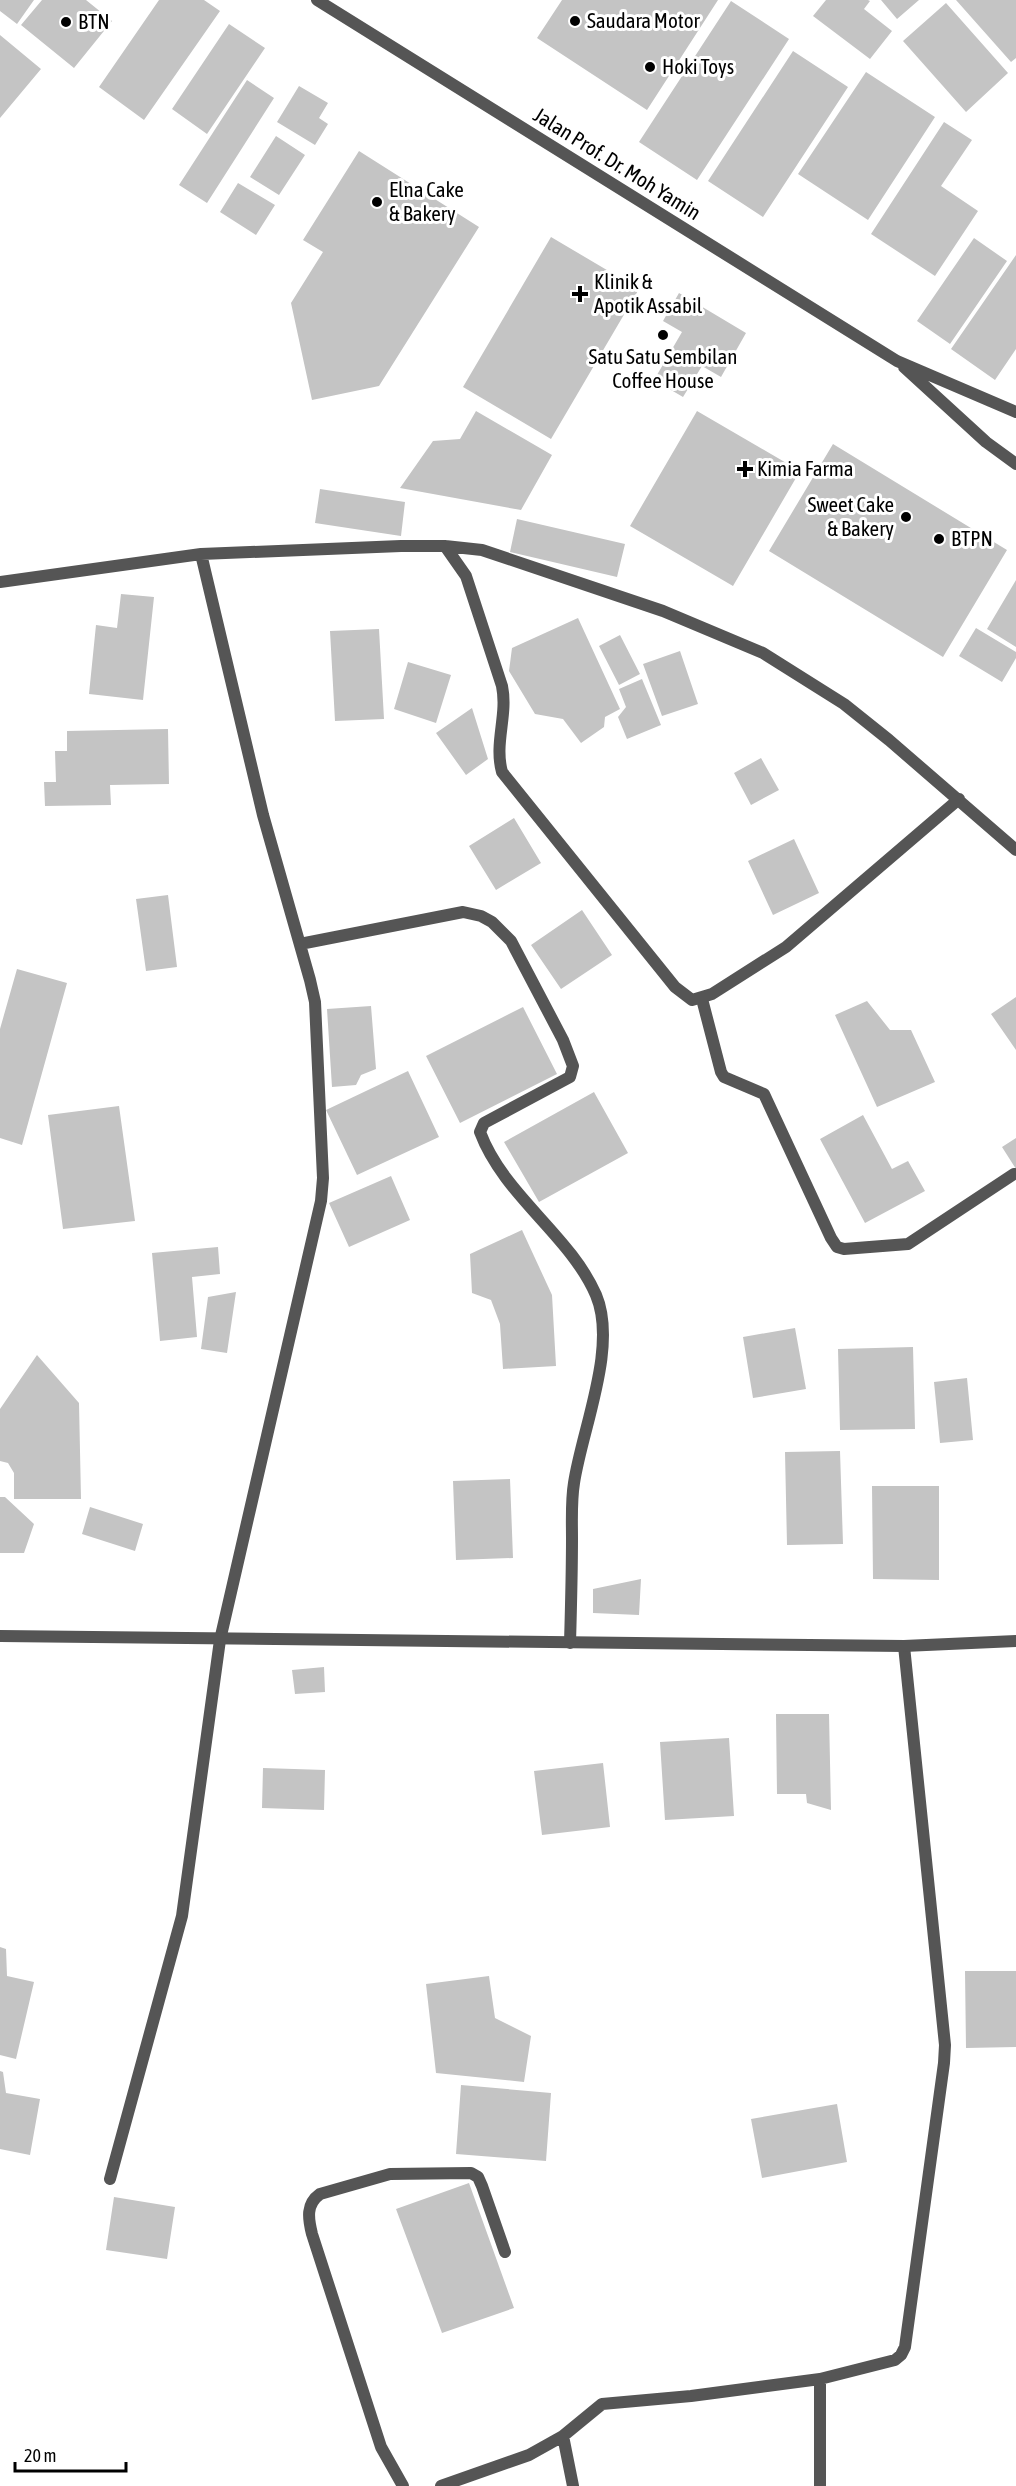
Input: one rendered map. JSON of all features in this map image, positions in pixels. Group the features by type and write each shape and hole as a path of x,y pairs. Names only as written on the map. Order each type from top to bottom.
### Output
{"street":[{"name":"Jalan Prof. Dr. Moh Yamin","path":"317,0 897,361 1016,412"},
{"name":"Jalan Prof. Dr. Moh Yamin","path":"897,361 986,442 1016,464"},
{"path":"445,546 466,576 502,686 505,698 498,743 498,759 502,772 675,987 692,1000 702,999 786,947 959,799"},
{"path":"0,582 201,554 445,546 482,550 651,607 763,654 844,704 959,799 1016,850"},
{"path":"110,2179 182,1916 220,1640 321,1201 323,1178 315,1002 263,815 201,554"},
{"path":"300,944 463,912 481,916 492,922 511,941 563,1040 573,1066 570,1077 484,1123 480,1132 485,1145 527,1206 568,1249 600,1305 603,1354 574,1484 570,1643"},
{"path":"702,999 721,1072 724,1077 761,1091 767,1099 831,1239 837,1247 844,1249 908,1244 1014,1174"},
{"path":"0,1636 904,1646 1016,1641"},
{"path":"441,2486 529,2456 563,2436 602,2404 691,2396 820,2379 895,2360 901,2355 905,2347 945,2045 904,1646"},
{"path":"403,2486 381,2447 312,2234 308,2213 313,2199 320,2194 390,2174 471,2173 478,2177 482,2186 504,2252"},
{"path":"820,2379 820,2486"},
{"path":"563,2436 573,2486"}],"building":[{"path":"0,0 34,0 17,24 0,11"},
{"path":"42,0 86,0 112,21 74,68 21,25"},
{"path":"159,0 204,0 220,11 144,120 99,87"},
{"path":"562,0 718,0 647,110 537,38"},
{"path":"826,0 870,1 864,9 892,31 870,59 813,16"},
{"path":"881,0 919,0 897,19"},
{"path":"956,0 1016,0 1016,58 1011,62"},
{"path":"731,1 789,39 697,180 639,142"},
{"path":"946,3 1008,73 966,112 903,41"},
{"path":"229,24 265,48 207,134 172,109"},
{"path":"0,35 41,69 0,118"},
{"path":"793,51 848,87 763,217 708,181"},
{"path":"866,72 935,117 868,220 798,174"},
{"path":"247,80 274,98 207,203 179,185"},
{"path":"299,86 328,103 319,118 328,124 315,145 277,122"},
{"path":"944,122 972,140 941,186 978,211 935,276 871,234"},
{"path":"276,136 305,155 279,195 250,177"},
{"path":"359,151 479,227 379,386 312,400 291,303 323,252 303,240"},
{"path":"238,183 275,205 256,235 220,212"},
{"path":"551,237 639,289 551,439 463,387"},
{"path":"974,238 1007,261 950,344 917,321"},
{"path":"1016,255 1016,349 995,380 951,349"},
{"path":"679,293 746,333 721,377 702,366 683,397 654,380 682,332 663,321"},
{"path":"476,411 552,455 521,510 400,488 433,441 460,439"},
{"path":"697,411 800,471 733,586 630,526"},
{"path":"833,444 1007,550 943,657 769,551"},
{"path":"320,489 405,502 401,536 315,523"},
{"path":"517,519 625,544 617,577 510,552"},
{"path":"1016,580 1016,647 987,629"},
{"path":"121,594 154,597 143,700 89,694 96,625 117,628"},
{"path":"578,618 620,709 605,717 604,727 581,743 563,719 535,714 509,671 512,648"},
{"path":"976,628 1016,652 1016,658 1002,682 959,656"},
{"path":"379,629 384,719 335,721 330,631"},
{"path":"620,635 640,674 619,685 599,646"},
{"path":"680,651 698,704 662,716 643,664"},
{"path":"408,662 451,675 436,723 394,709"},
{"path":"642,679 661,725 627,739 618,717 626,707 619,689"},
{"path":"472,708 488,759 466,775 436,733"},
{"path":"168,729 169,784 110,785 111,805 45,806 44,782 56,782 55,751 67,751 67,731"},
{"path":"761,758 779,790 751,805 734,773"},
{"path":"514,818 541,863 496,890 469,846"},
{"path":"794,839 819,893 773,915 748,861"},
{"path":"168,895 177,967 146,971 136,899"},
{"path":"582,910 612,955 561,989 531,945"},
{"path":"17,969 67,983 22,1145 0,1138 0,1029"},
{"path":"1016,997 1016,1050 991,1014"},
{"path":"867,1001 890,1030 911,1030 935,1082 877,1107 835,1015"},
{"path":"371,1006 376,1069 361,1075 356,1085 332,1087 327,1009"},
{"path":"523,1007 557,1074 460,1123 426,1056"},
{"path":"408,1071 439,1137 357,1175 326,1110"},
{"path":"594,1092 628,1153 539,1202 504,1142"},
{"path":"119,1106 135,1221 63,1229 48,1115"},
{"path":"863,1115 892,1169 908,1161 925,1191 865,1223 820,1139"},
{"path":"1016,1138 1016,1169 1002,1147"},
{"path":"391,1176 410,1220 349,1247 329,1203"},
{"path":"522,1230 552,1295 556,1366 503,1369 500,1324 491,1300 472,1293 470,1254"},
{"path":"218,1247 220,1274 192,1277 197,1337 160,1341 152,1253"},
{"path":"236,1292 227,1353 201,1349 208,1297"},
{"path":"795,1328 806,1389 753,1398 743,1337"},
{"path":"913,1347 915,1429 840,1430 838,1349"},
{"path":"37,1355 79,1403 81,1499 14,1499 14,1473 8,1463 0,1461 0,1409"},
{"path":"967,1378 973,1440 940,1443 934,1382"},
{"path":"840,1451 843,1544 787,1545 785,1452"},
{"path":"510,1479 513,1558 456,1560 453,1481"},
{"path":"872,1486 939,1486 939,1580 873,1579"},
{"path":"0,1497 5,1497 34,1524 24,1553 0,1553"},
{"path":"90,1507 143,1524 135,1551 82,1534"},
{"path":"641,1579 639,1615 593,1613 593,1589"},
{"path":"324,1667 325,1692 295,1694 292,1670"},
{"path":"776,1714 829,1714 831,1810 807,1803 806,1794 777,1794"},
{"path":"729,1738 734,1816 665,1820 660,1742"},
{"path":"603,1763 610,1827 542,1835 534,1771"},
{"path":"263,1768 325,1770 324,1810 262,1808"},
{"path":"0,1947 6,1949 7,1976 34,1982 16,2059 0,2055"},
{"path":"965,1971 1016,1971 1016,2047 966,2048"},
{"path":"489,1976 495,2018 531,2036 524,2082 436,2073 426,1984"},
{"path":"0,2071 3,2072 6,2093 40,2099 30,2155 0,2149"},
{"path":"461,2085 551,2093 546,2161 456,2154"},
{"path":"837,2104 847,2162 762,2178 751,2119"},
{"path":"469,2183 514,2308 442,2333 396,2209"},
{"path":"114,2197 175,2207 167,2259 106,2250"}],"place":[{"name":"Saudara Motor","path":"575,21"},
{"name":"BTN","path":"66,22"},
{"name":"Hoki Toys","path":"650,67"},
{"name":"Elna Cake & Bakery","path":"377,202"},
{"name":"Klinik & Apotik Assabil","path":"580,294"},
{"name":"Satu Satu Sembilan Coffee House","path":"663,335"},
{"name":"Kimia Farma","path":"745,469"},
{"name":"Sweet Cake & Bakery","path":"906,517"},
{"name":"BTPN","path":"939,539"}]}
